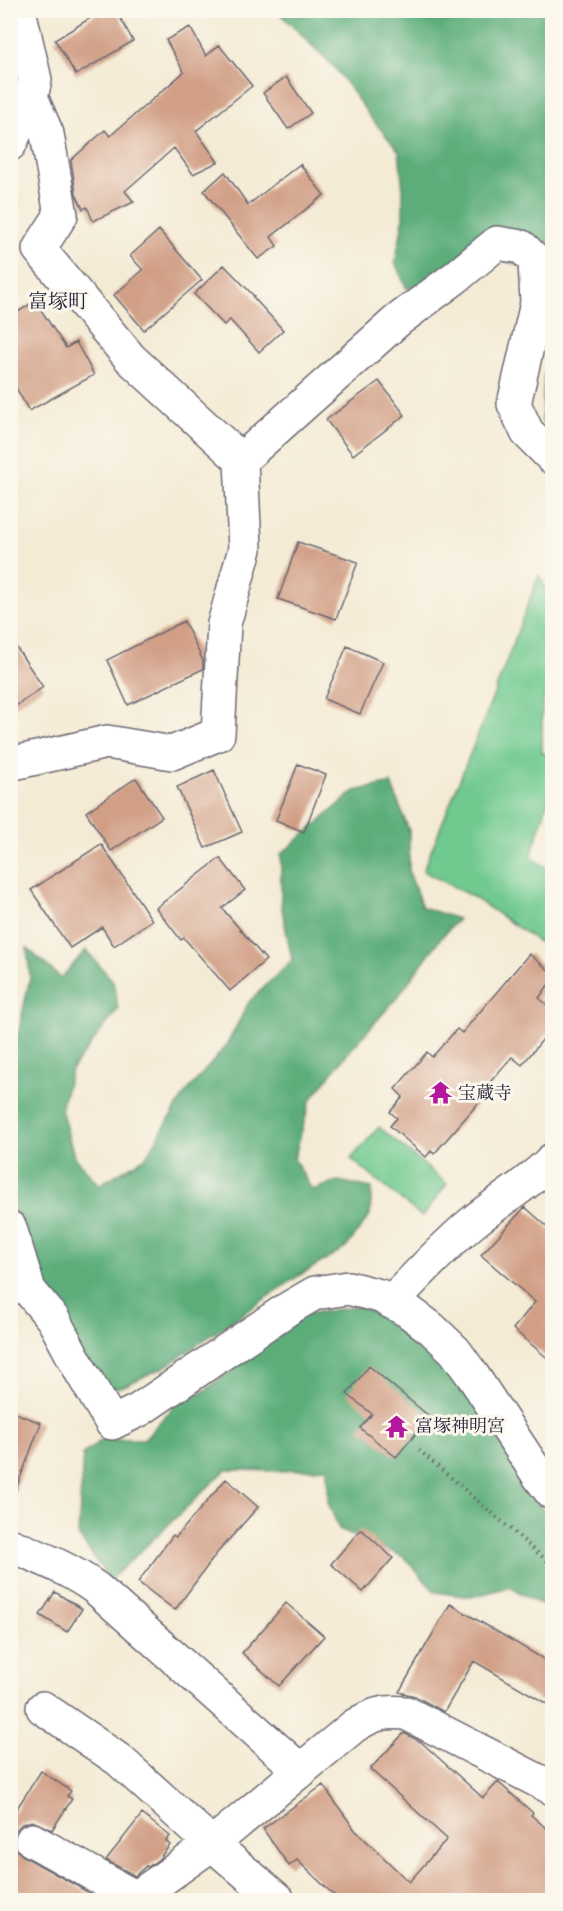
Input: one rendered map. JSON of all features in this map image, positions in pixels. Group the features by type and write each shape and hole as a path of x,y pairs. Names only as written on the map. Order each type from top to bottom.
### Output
{"street":[{"path":"10,144 31,97 35,80 18,10"},
{"path":"10,764 107,742 172,753 218,734 224,624 245,549 241,460 131,359 39,249 61,215 47,134 31,97"},
{"path":"241,460 398,320 456,277 496,243 522,247 536,260 537,303 514,404 527,432 552,457"},
{"path":"391,1302 457,1236 525,1185 552,1160"},
{"path":"10,1228 20,1294 52,1318 111,1423 139,1410 286,1310 315,1293 348,1288 380,1296 408,1311 432,1329 455,1352 538,1476 552,1493"},
{"path":"10,1545 61,1566 80,1576 97,1589 301,1771"},
{"path":"43,1708 119,1760 278,1900"},
{"path":"32,1840 135,1899 212,1844 354,1726 370,1716 387,1712 406,1713 552,1788"}],"path":[{"path":"419,1450 552,1565"}],"green space":[{"path":"277,11 552,11 552,283 548,275 500,259 407,289 395,263 403,222 399,151 371,118 335,68"},
{"path":"552,361 552,433 542,422 544,376"},
{"path":"539,575 552,599 552,645 542,711 542,752 552,757 552,788 531,857 552,872 552,951 473,897 423,871"},
{"path":"391,783 409,831 409,872 422,907 458,919 440,939 397,998 347,1054 310,1101 294,1159 312,1190 339,1181 372,1188 370,1215 346,1248 300,1275 166,1366 124,1386 88,1394 38,1295 11,1198 10,1058 19,1030 30,977 27,948 61,978 86,950 113,981 118,1009 71,1070 61,1109 74,1156 99,1185 146,1157 184,1095 226,1046 249,1002 292,960 281,904 281,854 355,791"},
{"path":"379,1127 447,1184 422,1217 351,1159"},
{"path":"360,1306 417,1331 466,1387 538,1504 552,1517 552,1611 510,1587 471,1597 435,1592 404,1557 339,1529 328,1502 328,1468 280,1471 226,1470 110,1580 78,1535 83,1454 103,1439 144,1439 176,1404 206,1390 300,1315"}],"building":[{"path":"103,10 116,10 133,41 76,75 55,40"},
{"path":"190,27 206,56 219,45 252,86 196,131 218,162 193,174 174,148 125,191 134,202 93,221 87,207 83,209 76,194 71,160 105,130 110,136 184,72 166,40"},
{"path":"286,77 311,113 288,129 263,93"},
{"path":"300,164 324,195 271,237 277,246 258,259 204,191 225,172 248,205"},
{"path":"159,230 202,280 144,330 114,295 143,270 130,256"},
{"path":"224,265 283,330 259,352 230,320 224,325 194,294"},
{"path":"35,301 66,348 76,342 94,375 29,411 10,377 10,317"},
{"path":"379,381 405,415 353,455 326,420"},
{"path":"298,542 358,562 336,619 278,599"},
{"path":"184,621 203,661 203,669 128,705 107,660"},
{"path":"10,638 43,687 10,710"},
{"path":"347,646 383,662 360,714 324,699"},
{"path":"298,764 326,775 304,832 276,820"},
{"path":"214,770 242,832 205,848 177,787"},
{"path":"136,778 162,817 111,851 86,812"},
{"path":"101,844 152,920 114,946 102,927 70,948 31,890"},
{"path":"220,858 245,890 222,908 266,960 230,991 184,938 181,940 156,908"},
{"name":"宝蔵寺","path":"529,954 552,973 552,980 539,998 552,1009 552,1028 522,1065 512,1057 477,1097 481,1100 434,1154 431,1151 426,1157 390,1126 397,1118 390,1112 403,1097 395,1089 427,1052 432,1057 457,1029 462,1033"},
{"path":"525,1207 552,1231 552,1362 513,1329 535,1302 481,1255"},
{"path":"369,1366 430,1417 396,1457 360,1428 372,1414 347,1394"},
{"path":"10,1411 41,1423 13,1497 10,1496"},
{"path":"226,1479 258,1507 217,1553 175,1610 138,1582 173,1535 176,1537"},
{"path":"361,1529 393,1558 363,1592 331,1564"},
{"path":"55,1592 82,1609 67,1632 40,1615"},
{"path":"286,1603 324,1636 279,1686 242,1653"},
{"path":"450,1604 552,1664 552,1707 474,1661 444,1712 415,1696 399,1692"},
{"path":"404,1733 421,1742 483,1798 498,1782 552,1833 552,1900 339,1900 297,1860 289,1866 263,1829 323,1785 355,1830 409,1882 447,1839 370,1769"},
{"path":"41,1771 71,1791 67,1796 72,1799 52,1830 32,1821 22,1824 15,1831 13,1841 16,1849 23,1856 102,1900 10,1900 10,1819"},
{"path":"142,1814 170,1836 166,1841 170,1845 159,1859 148,1867 146,1866 135,1876 106,1860"}],"place":[{"name":"宝蔵寺","path":"440,1093"},
{"name":"富塚神明宮","path":"397,1426"}],"district":[{"name":"富塚町","path":"58,301"}]}
